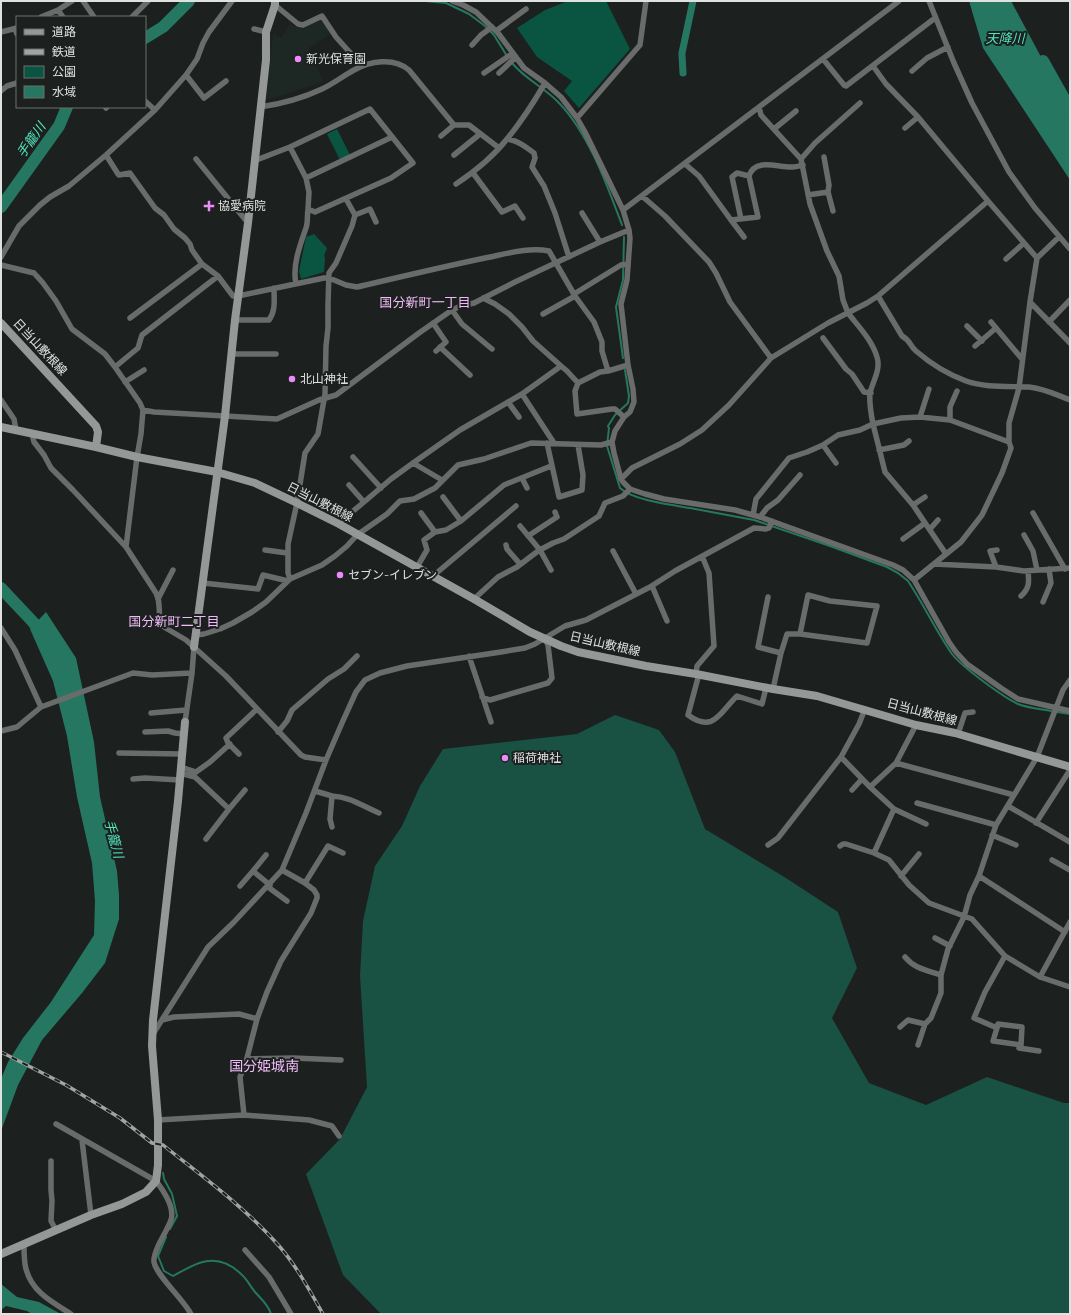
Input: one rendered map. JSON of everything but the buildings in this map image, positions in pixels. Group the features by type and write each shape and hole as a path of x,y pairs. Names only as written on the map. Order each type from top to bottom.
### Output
{"main road":[{"path":"194,647 225,416 231,353 248,223 266,60 266,32 275,3"},
{"name":"日当山敷根線","path":"1,323 96,426 98,432 96,447"},
{"name":"日当山敷根線","path":"1,427 137,457 217,472 255,483 339,524 530,632 578,652 770,689 817,696 916,725 958,734 1070,768"},
{"path":"1,1254 90,1215 122,1204 146,1192 156,1181 158,1165 158,1120 152,1046 158,968 185,722"}],"street":[{"path":"44,16 58,10 72,1"},
{"path":"83,1 93,16"},
{"path":"133,16 148,1"},
{"path":"1,257 19,226 40,205 64,189 106,155 155,110 186,75 197,59 209,32 232,1"},
{"path":"452,1 476,12 494,29 524,68 561,97 577,118 603,166 623,210 629,230 625,265 627,280 621,304 628,365 634,389 634,402 630,412 623,416 615,431 612,442 621,479 629,490 664,499 735,510 760,517 770,524 904,570 914,580 948,642 967,664 1018,699 1070,711"},
{"path":"577,118 640,45 646,1"},
{"path":"623,210 899,1"},
{"path":"929,1 972,102 1009,172 1035,208 1070,249"},
{"path":"275,3 298,24 303,24 322,16 336,37 362,66"},
{"path":"472,44 481,35 494,29 526,9"},
{"path":"58,10 62,16"},
{"path":"823,59 844,86 846,86 935,18"},
{"path":"254,29 266,32"},
{"path":"1,32 16,30"},
{"path":"914,67 927,58 948,48"},
{"path":"484,73 504,59 514,56"},
{"path":"500,73 514,56"},
{"path":"260,107 284,103 320,90 362,66 390,61 404,66 427,91 454,125"},
{"path":"873,66 886,84 918,117 1037,258"},
{"path":"186,75 204,98 226,81"},
{"path":"1,90 7,86 16,83"},
{"path":"456,184 473,173 499,148 507,139 545,84"},
{"path":"146,102 155,110"},
{"path":"731,220 758,217 749,176 750,172 754,168 762,164 793,167 802,162 815,142 860,103"},
{"path":"759,107 761,115 802,162 808,195 827,251 839,276 843,300 848,313 873,345 878,366 870,393 870,405 873,424 885,472 913,505 946,554"},
{"path":"254,161 290,147 370,109 413,164 391,178 346,199 315,212 308,209"},
{"path":"774,129 796,110"},
{"path":"905,128 918,117"},
{"path":"441,136 454,125 467,124 499,148"},
{"path":"454,155 480,134"},
{"path":"306,178 392,137"},
{"path":"507,139 527,147 534,153 532,167 544,186 555,213 569,257"},
{"path":"290,147 306,178 309,192 306,226 302,235 297,256 295,278 296,284"},
{"path":"106,155 119,175 130,173 155,208 164,214 174,229 190,244 192,250 202,264 218,276 233,296 329,278 346,285 357,287 433,269 521,251 539,249 549,251 575,295 594,322 602,342 602,351 608,371"},
{"path":"824,158 829,185 828,192 833,211"},
{"path":"196,159 248,223"},
{"path":"684,164 699,176 744,237"},
{"path":"473,173 502,212 515,206 523,218"},
{"path":"741,219 732,176 738,173 749,176"},
{"path":"808,195 828,192"},
{"path":"642,196 665,216 709,262 730,302 771,358"},
{"path":"289,580 288,544 297,503 305,453 318,434 325,394 330,271 336,263 352,226 355,214 346,199"},
{"path":"621,479 632,468 680,444 702,430 730,405 771,358 828,323 878,296 988,201"},
{"path":"355,214 370,209 376,222"},
{"path":"582,213 600,242"},
{"path":"143,410 254,419 277,419 336,395 452,310 474,303 600,242 629,230"},
{"path":"914,580 961,542 982,515 1004,467 1011,448 1008,442 1009,423 1019,388 1037,258 1059,237"},
{"path":"1006,259 1024,243"},
{"path":"130,318 202,264"},
{"path":"1,265 34,274 43,283 56,301 69,325 105,354 140,403 143,410 141,434 126,547"},
{"path":"543,314 625,265"},
{"path":"115,367 138,348 142,335 218,276"},
{"path":"235,320 267,321 270,319 274,305 274,288"},
{"path":"878,296 902,336 909,340 912,348 929,363 971,382 986,386 1019,388 1031,387 1070,400"},
{"path":"482,298 509,314 522,327 533,342 567,370 578,383"},
{"path":"1049,322 1070,300"},
{"path":"1030,302 1070,343"},
{"path":"452,310 462,324 492,349"},
{"path":"991,322 1022,358"},
{"path":"433,323 446,342 438,349 470,375"},
{"path":"967,326 982,341"},
{"path":"975,346 996,328"},
{"path":"823,338 846,369 852,374 864,392 870,393"},
{"path":"231,353 276,354"},
{"path":"623,416 615,409 577,414 575,391 578,383 600,372 628,365"},
{"path":"339,524 413,463 460,430 522,394 561,366"},
{"path":"125,382 144,370"},
{"path":"920,417 929,389"},
{"path":"950,420 950,407 957,391"},
{"path":"522,394 554,443"},
{"path":"1,400 14,419 16,430"},
{"path":"508,402 519,417"},
{"path":"753,515 756,499 790,458 823,445 838,435 860,430 873,424 901,418 920,417 950,420 1008,442"},
{"path":"32,434 34,442 44,455 51,468 126,547 156,593 161,624 186,640 226,676 278,732 305,758 326,760"},
{"path":"879,450 904,445 909,441"},
{"path":"196,635 220,629 259,608 289,580 329,561 347,546 357,534 387,514 400,501 414,499 436,488 458,465 484,459 531,443 602,445 612,442"},
{"path":"547,443 559,497 582,490 583,475 578,445"},
{"path":"823,445 836,463"},
{"path":"353,457 381,488"},
{"path":"413,463 442,480"},
{"path":"417,567 427,550 424,540 436,532 446,530 461,520 504,485 551,466"},
{"path":"760,517 767,508 791,490 800,475"},
{"path":"522,478 527,488"},
{"path":"349,485 364,502"},
{"path":"474,599 498,578 540,550 564,539 599,516 605,503 622,496 629,490"},
{"path":"443,497 461,520"},
{"path":"913,505 926,497"},
{"path":"433,576 516,506"},
{"path":"421,512 436,532"},
{"path":"528,536 557,517 555,512"},
{"path":"1033,514 1068,569"},
{"path":"930,529 938,520"},
{"path":"903,539 925,523"},
{"path":"153,1034 208,947 269,886 282,870 315,791 326,760 356,692 365,680 380,673 407,666 501,652 524,648 535,644 565,626 586,620 652,586 675,571 754,528 766,529 770,524"},
{"path":"520,526 540,550 551,570"},
{"path":"1024,535 1033,551 1037,570"},
{"path":"506,545 507,549 520,564"},
{"path":"265,550 288,553"},
{"path":"996,567 990,551 997,550"},
{"path":"613,551 636,594"},
{"path":"702,556 709,573 714,646 697,666 697,674 688,715 697,722 708,723 719,717 738,696 762,704 770,689 787,634 800,634 867,643 877,606 830,601 808,595 800,634"},
{"path":"934,564 996,567 1020,571 1068,569"},
{"path":"1043,602 1051,583 1049,569"},
{"path":"158,599 173,570"},
{"path":"1021,596 1027,590 1029,584 1028,571"},
{"path":"203,583 258,589 263,575 289,580"},
{"path":"652,586 667,621"},
{"path":"768,597 758,647 781,653"},
{"path":"1,628 15,650 43,706"},
{"path":"482,696 490,700 548,683 552,678 548,645 545,638"},
{"path":"185,722 194,647"},
{"path":"278,732 287,721 292,710 328,679 344,669 357,656"},
{"path":"469,656 491,722"},
{"path":"1,731 17,727 43,706 133,673 152,675 192,673"},
{"path":"918,1045 925,1024 931,1018 940,993 941,974 950,946 964,917 970,895 979,876 996,825 1037,757 1063,690 1070,680"},
{"path":"239,754 226,738 257,709"},
{"path":"768,845 778,838 841,757 859,724 865,709"},
{"path":"151,713 186,710"},
{"path":"958,734 965,713 973,712"},
{"path":"870,787 896,763 916,725"},
{"path":"145,732 168,731 184,734"},
{"path":"133,779 196,772 230,744"},
{"path":"119,753 182,754"},
{"path":"841,757 870,787 894,808 926,824"},
{"path":"896,763 1014,795"},
{"path":"1036,823 1070,768"},
{"path":"180,773 195,777 229,809"},
{"path":"852,790 862,778"},
{"path":"206,839 245,790"},
{"path":"315,791 332,796 344,797 358,802 379,813"},
{"path":"332,796 330,819 332,827"},
{"path":"917,803 996,825"},
{"path":"1008,806 1070,842"},
{"path":"874,853 894,808"},
{"path":"992,835 1016,845"},
{"path":"840,846 842,844 846,844 874,853 888,860 901,876 929,903 972,919 1006,956 1040,976 1070,987"},
{"path":"305,883 328,846 343,853"},
{"path":"901,876 918,854"},
{"path":"240,886 266,855"},
{"path":"1052,860 1070,870"},
{"path":"244,1115 240,1077 247,1059 257,1020 267,992 281,962 311,913 317,895 316,892 305,883 282,870"},
{"path":"252,871 287,901"},
{"path":"979,876 1066,932"},
{"path":"1040,976 1066,932 1070,922"},
{"path":"935,938 950,946"},
{"path":"997,1028 974,1018 985,992 1006,956"},
{"path":"904,957 917,968 941,974"},
{"path":"162,1020 174,1017 239,1014 257,1020"},
{"path":"900,1027 908,1020 925,1024"},
{"path":"1021,1045 993,1041 998,1024 1022,1027 1021,1045 1019,1048 1039,1051"},
{"path":"247,1059 293,1058 341,1060"},
{"path":"158,1120 244,1115 309,1120 332,1126 339,1136"},
{"path":"56,1124 156,1181 164,1192 170,1206 172,1218 157,1249 154,1261 158,1271 187,1306 191,1314"},
{"path":"82,1140 90,1215"},
{"path":"51,1161 51,1220 56,1230"},
{"path":"22,1245 26,1268 36,1290 47,1299 71,1314"},
{"path":"245,1250 268,1276 291,1314"}],"shaded area":[{"path":"320,18 332,33 309,48 323,82 266,100 273,34 281,38 290,24 299,28"},
{"path":"615,715 659,730 675,752 705,829 786,878 838,912 857,968 832,1018 869,1083 926,1105 987,1077 1064,1103 1070,1103 1070,1314 381,1314 343,1275 306,1174 340,1139 367,1087 360,976 363,921 375,866 402,826 420,786 443,749 577,734"}],"green space":[{"path":"568,1 606,1 630,49 579,108 564,91 572,81 537,57 517,28 545,10"},
{"path":"337,129 350,155 340,160 327,134"},
{"path":"314,234 327,248 324,256 324,272 301,279 299,271 306,237"}],"water":[{"name":"天降川","path":"969,1 1011,1 1070,111 1070,180 983,48"},
{"path":"46,612 76,658 94,742 100,797 117,871 119,919 105,963 42,1040 18,1085 1,1131 1,1079 8,1062 23,1038 51,1002 94,935 95,901 92,863 77,797 67,736 53,681 30,629"},
{"path":"1,1284 17,1297 39,1302 61,1314 32,1314 27,1311 6,1306 1,1310"}],"waterway":[{"name":"手籠川","path":"146,37 163,27 189,1"},
{"path":"425,1 446,3 469,14 494,35 507,56"},
{"path":"682,53 693,1"},
{"path":"682,55 683,73"},
{"name":"天降川","path":"1043,61 1070,109"},
{"path":"512,63 517,69 559,103 570,116 596,161 622,225"},
{"name":"手籠川","path":"1,207 59,126 67,108"},
{"path":"623,358 616,307 623,280 624,237"},
{"path":"625,370 629,396 628,403 615,415 608,426 607,446 620,488 633,496 643,499 754,520 887,567 908,581 946,645 957,660 993,689 1018,704 1051,711"},
{"name":"手籠川","path":"1,588 44,636"},
{"path":"1057,712 1070,714"},
{"path":"163,1173 164,1179 172,1194 177,1216 170,1229"},
{"path":"166,1237 158,1256 164,1271 173,1276 199,1263 207,1261 224,1263 232,1267 247,1280 266,1304 271,1314"}],"railway":[{"path":"1,1052 66,1085 120,1118 152,1143 163,1145 209,1181 253,1219 280,1247 298,1271 323,1314"}],"place":[{"name":"新光保育園","path":"298,59"},
{"name":"協愛病院","path":"209,206"},
{"name":"北山神社","path":"292,379"},
{"name":"セブン-イレブン","path":"340,575"},
{"name":"稲荷神社","path":"505,758"}],"district":[{"name":"国分新町一丁目","path":"425,302"},
{"name":"国分新町二丁目","path":"174,621"},
{"name":"国分姫城南","path":"264,1066"}]}
